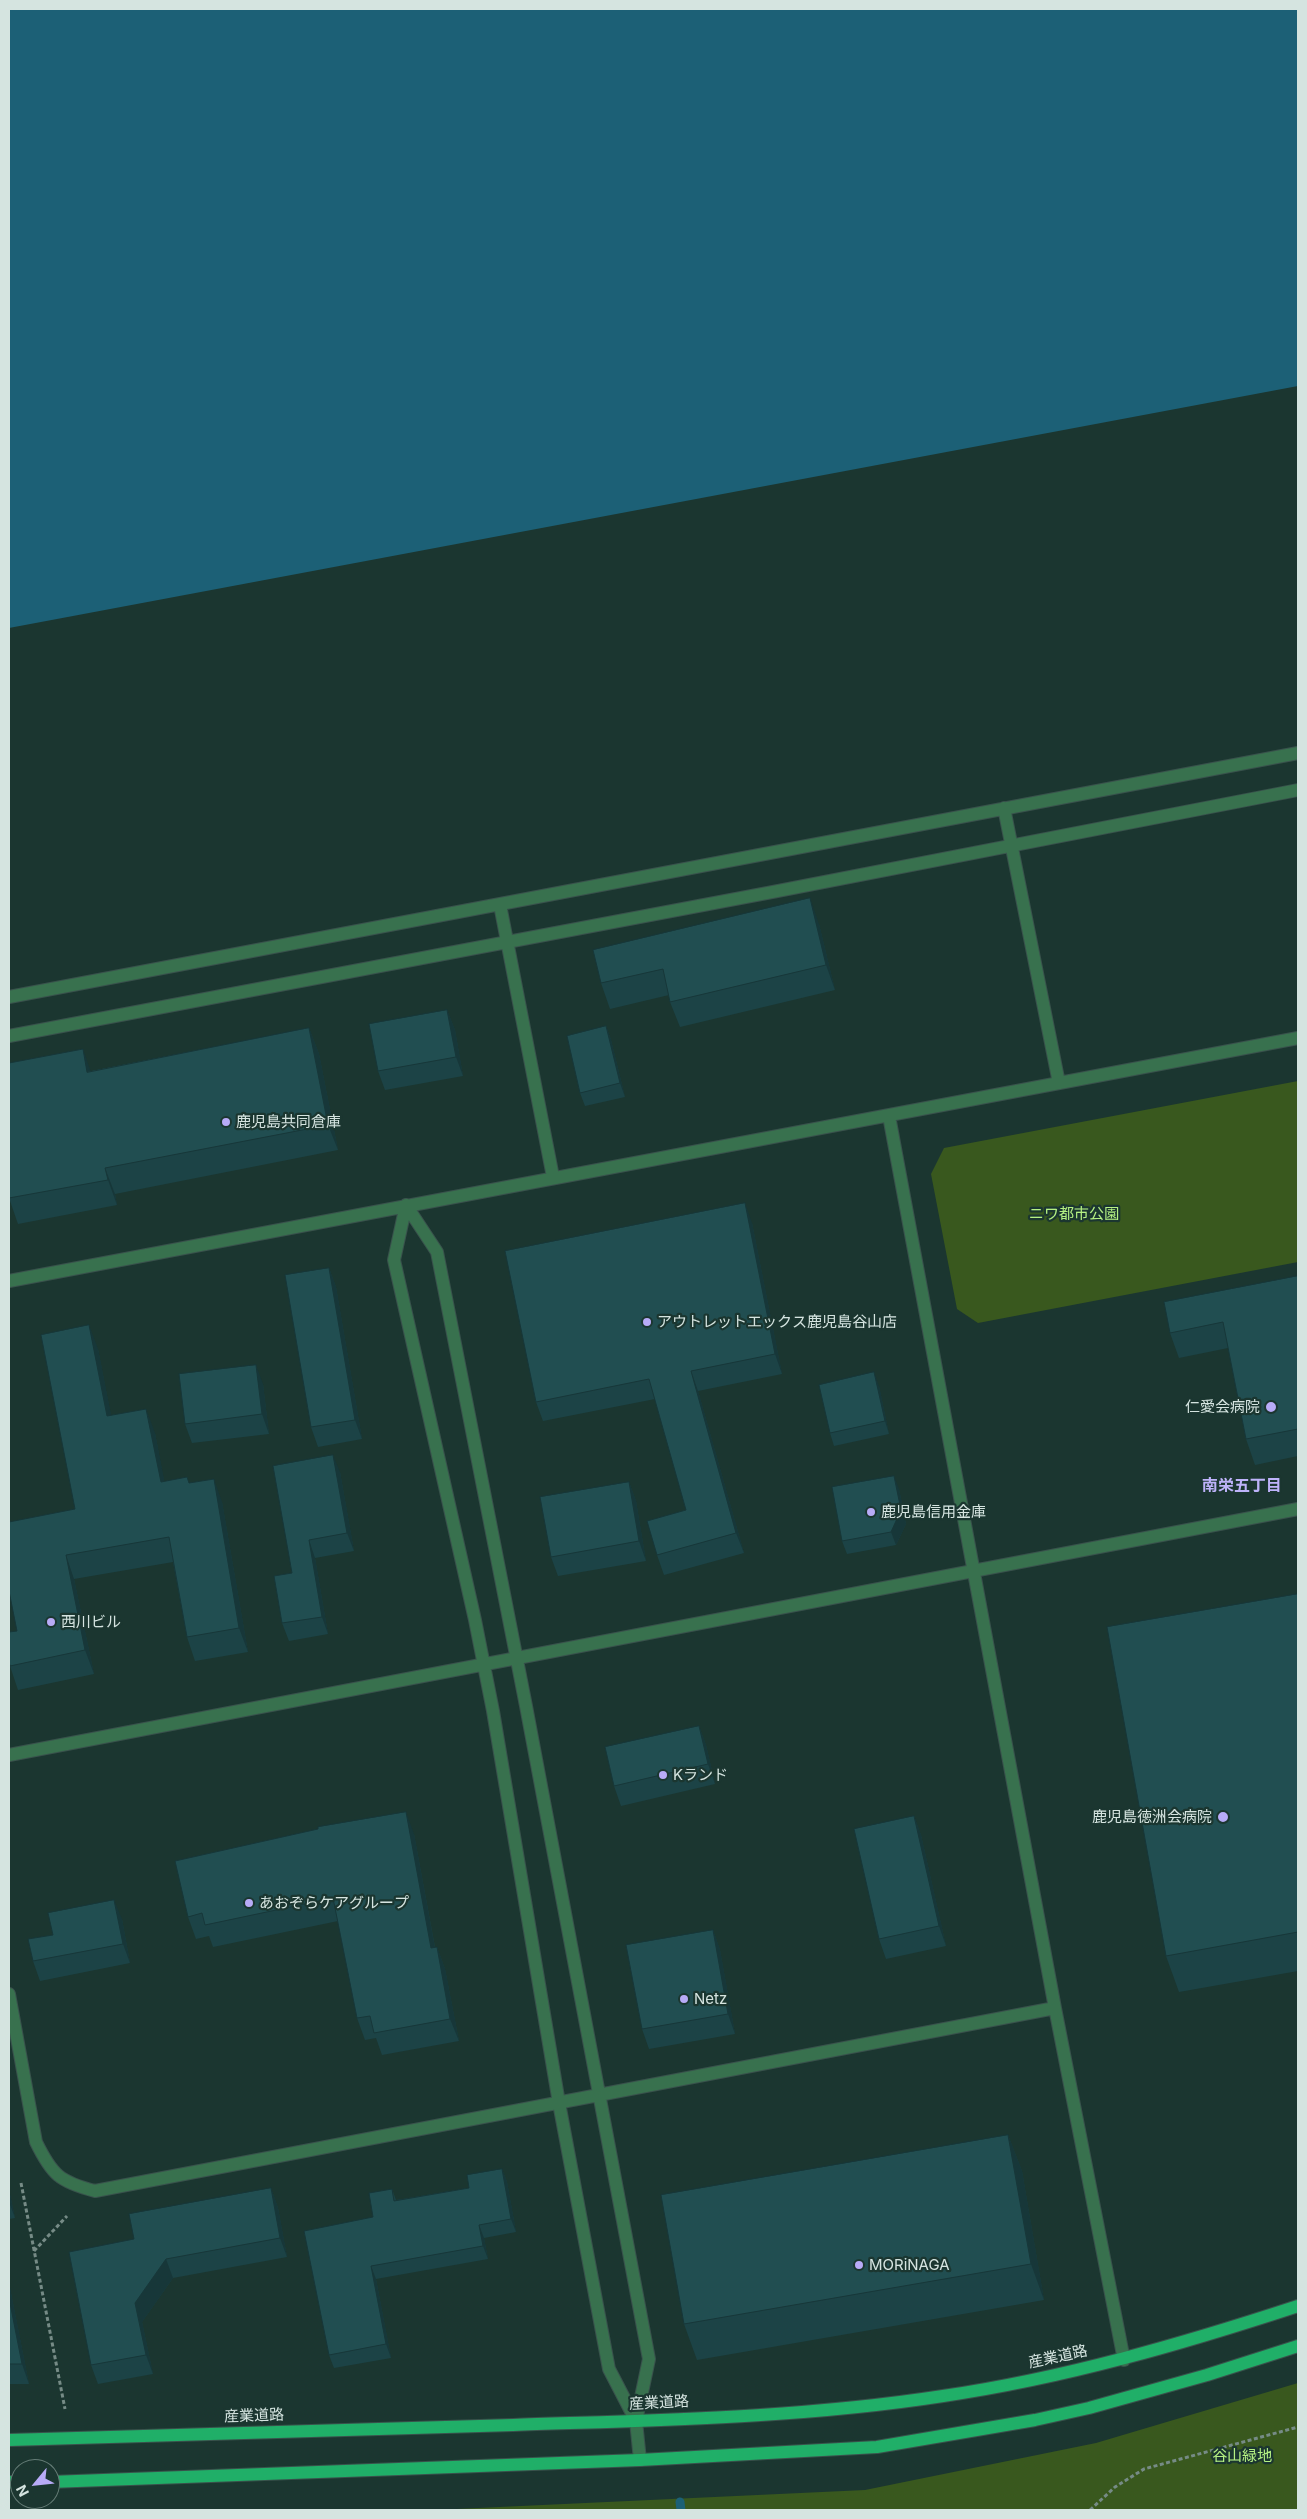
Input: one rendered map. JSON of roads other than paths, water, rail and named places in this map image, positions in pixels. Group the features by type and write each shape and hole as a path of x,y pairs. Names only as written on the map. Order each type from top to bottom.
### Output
{"main road":[{"name":"産業道路","path":"9,2440 636,2421 842,2410 946,2396 1124,2360 1202,2338 1298,2306"},
{"path":"60,2482 640,2460 877,2447 948,2436 1089,2408 1207,2375 1298,2346"}],"street":[{"path":"9,997 1298,753"},
{"path":"9,1036 507,941 1013,848 1298,790"},
{"path":"1004,808 1059,1083"},
{"path":"500,905 553,1177"},
{"path":"9,1281 1298,1038"},
{"path":"889,1116 1055,2008 1124,2360"},
{"path":"406,1205 437,1252 600,2095 649,2359 636,2421 640,2460"},
{"path":"406,1205 394,1260 484,1666 559,2103 609,2370 636,2421"},
{"path":"9,1755 484,1666 517,1658 1298,1509"},
{"path":"9,1994 36,2142 46,2162 58,2177 69,2184 95,2191 1055,2008"}],"water":[{"path":"9,9 1298,9 1298,386 9,628"}],"waterway":[{"path":"680,2502 681,2510"}],"place":[{"name":"鹿児島共同倉庫","path":"226,1122"},
{"name":"アウトレットエックス鹿児島谷山店","path":"647,1322"},
{"name":"仁愛会病院","path":"1271,1407"},
{"name":"鹿児島信用金庫","path":"871,1512"},
{"name":"西川ビル","path":"51,1622"},
{"name":"Kランド","path":"663,1775"},
{"name":"鹿児島徳洲会病院","path":"1223,1817"},
{"name":"あおぞらケアグループ","path":"249,1903"},
{"name":"Netz","path":"684,1999"},
{"name":"MORiNAGA","path":"859,2265"}],"district":[{"name":"南栄五丁目","path":"1242,1486"}],"park label":[{"name":"ニワ都市公園","path":"1074,1214"},
{"name":"谷山緑地","path":"1242,2456"}]}
